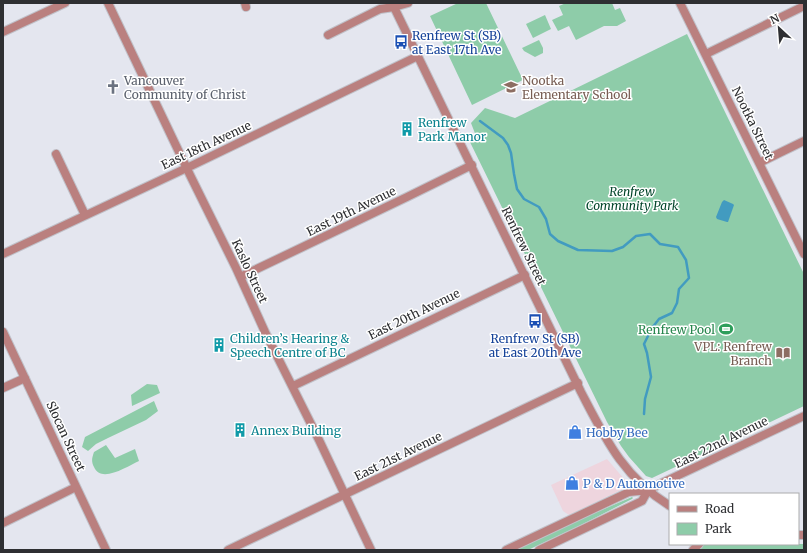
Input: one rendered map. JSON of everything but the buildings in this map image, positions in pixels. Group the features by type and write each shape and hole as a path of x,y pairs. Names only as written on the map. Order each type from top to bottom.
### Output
{"street":[{"path":"3,32 65,3"},
{"name":"Kaslo Street","path":"108,3 265,332 293,386 370,550"},
{"path":"328,35 380,9 408,3"},
{"name":"Nootka Street","path":"680,3 804,254"},
{"name":"Renfrew Street","path":"393,5 609,444 635,478 648,490 669,505"},
{"path":"706,54 804,6"},
{"name":"East 18th Avenue","path":"3,254 187,168 418,56"},
{"path":"759,162 804,141"},
{"path":"56,154 85,215"},
{"name":"East 19th Avenue","path":"240,277 472,165"},
{"name":"East 20th Avenue","path":"293,386 525,275"},
{"name":"Slocan Street","path":"3,332 106,550"},
{"path":"3,388 25,378"},
{"name":"East 21st Avenue","path":"228,550 578,383"},
{"name":"East 22nd Avenue","path":"506,550 629,492 648,490 804,416"},
{"path":"3,523 76,487"},
{"name":"East 22nd Avenue","path":"539,550 642,502 648,490"}],"shaded area":[{"path":"607,459 625,480 625,486 623,489 569,515 563,511 551,485"}],"green space":[{"path":"458,3 486,3 523,80 472,105 430,16"},
{"path":"566,3 612,3 615,10 620,8 626,21 617,26 604,26 576,40 569,26 558,31 552,20 563,15 559,6"},
{"path":"545,15 551,29 533,38 526,24"},
{"name":"Renfrew Community Park","path":"687,34 804,274 804,406 652,478 646,476 629,457 607,422 469,140 476,136 471,123 485,108 515,118"},
{"path":"539,40 543,48 543,53 535,57 524,51 522,48"},
{"path":"147,384 157,385 160,393 132,406 131,395"},
{"path":"154,401 158,411 146,420 96,444 88,451 82,447 85,437"},
{"path":"106,445 115,458 135,449 139,461 122,470 108,474 97,472 92,463 93,454"},
{"path":"632,497 632,499 581,525 528,550 516,550 590,515"},
{"path":"804,544 804,550 697,550 703,545"}],"water":[{"path":"724,200 734,205 728,222 717,219 716,217"}],"waterway":[{"path":"480,121 503,138 508,145 511,153 517,189 524,199 539,207 546,219 550,234 558,241 578,250 612,251 623,247 636,236 650,234 660,244 678,247 686,260 689,278 679,289 677,303 672,313 659,319 652,328 644,344 651,377 645,399 644,414"}],"place":[{"name":"Renfrew St (SB) at East 17th Ave","path":"401,42"},
{"name":"Vancouver Community of Christ","path":"113,87"},
{"name":"Nootka Elementary School","path":"511,87"},
{"name":"Renfrew Park Manor","path":"407,129"},
{"name":"Renfrew St (SB) at East 20th Ave","path":"535,321"},
{"name":"Renfrew Pool","path":"726,329"},
{"name":"Children’s Hearing & Speech Centre of BC","path":"219,345"},
{"name":"VPL: Renfrew Branch","path":"783,353"},
{"name":"Annex Building","path":"240,430"},
{"name":"Hobby Bee","path":"575,432"},
{"name":"P & D Automotive","path":"572,483"}]}
